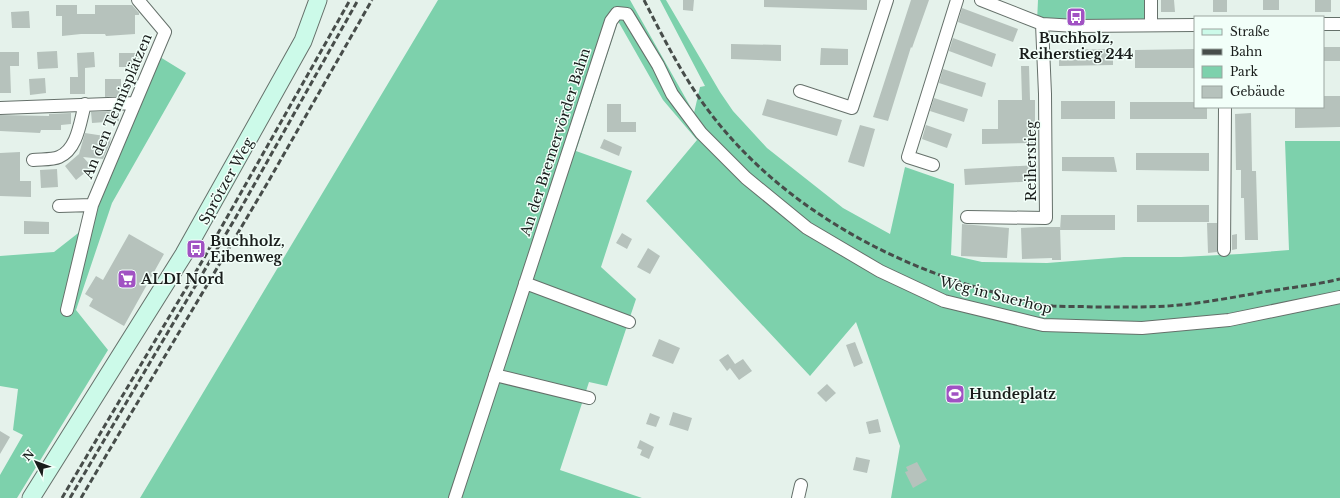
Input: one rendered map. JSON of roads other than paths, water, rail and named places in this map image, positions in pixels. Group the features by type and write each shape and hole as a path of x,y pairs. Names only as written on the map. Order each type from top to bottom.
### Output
{"street":[{"name":"Sprötzer Weg","path":"31,498 188,248 303,41 318,0"},
{"path":"800,92 852,108 887,0"},
{"path":"933,165 908,157 956,0"},
{"path":"981,0 1042,24 1151,26 1194,25"},
{"path":"1150,0 1151,26"},
{"name":"An den Tennisplätzen","path":"67,310 92,204 165,32 140,2"},
{"name":"An der Bremervörder Bahn","path":"455,498 611,21 617,13"},
{"name":"Weg in Suerhop","path":"617,13 627,14 658,65 672,94 702,133 746,178 807,228 880,271 944,301 1043,325 1142,328 1229,320 1340,297"},
{"name":"Reiherstieg","path":"967,217 1046,218 1046,94 1042,24"},
{"path":"1324,24 1340,24"},
{"path":"0,108 135,103"},
{"path":"33,160 58,157 68,151 74,141 85,104"},
{"path":"1224,250 1225,108"},
{"path":"59,206 92,204"},
{"path":"525,283 629,322"},
{"path":"495,376 588,398"},
{"path":"798,498 801,485"}],"railway":[{"path":"62,498 204,258 350,0"},
{"path":"70,498 236,217 358,0"},
{"path":"81,498 268,182 372,0"},
{"path":"644,0 675,58 701,101 738,146 769,175 802,202 837,226 874,246 913,264 953,280 1007,296 1037,304 1058,306 1133,307 1184,305 1340,279"}],"place":[{"name":"Buchholz, Reiherstieg 244","path":"1076,17"},
{"name":"Buchholz, Eibenweg","path":"196,249"},
{"name":"ALDI Nord","path":"127,279"},
{"name":"Hundeplatz","path":"955,394"}]}
